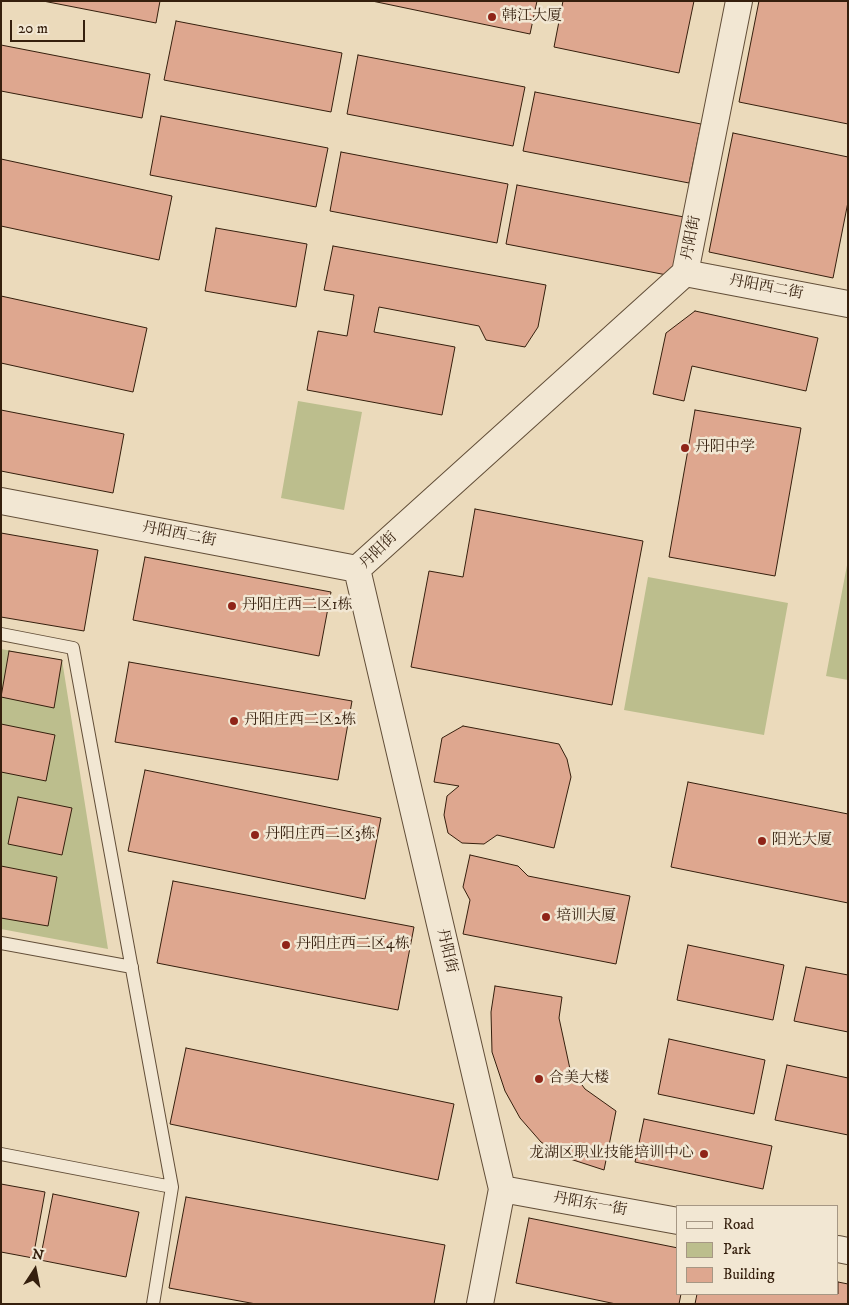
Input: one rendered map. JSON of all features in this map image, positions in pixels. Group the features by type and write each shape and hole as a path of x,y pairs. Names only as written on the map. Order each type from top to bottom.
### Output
{"street":[{"name":"丹阳街","path":"480,1304 502,1189 357,569 685,273 738,1"},
{"name":"丹阳西二街","path":"685,273 848,304"},
{"name":"丹阳西二街","path":"1,501 357,569"},
{"name":"丹阳东一街","path":"502,1189 676,1221"}],"lane":[{"path":"1,634 74,648 172,1187 153,1304"},
{"path":"1,943 132,967"},
{"path":"1,1154 172,1187"}],"green space":[{"path":"298,401 362,412 344,510 281,498"},
{"path":"848,560 848,680 826,676"},
{"path":"648,577 788,603 764,735 624,710"},
{"path":"1,649 62,660 108,949 1,929"}],"building":[{"path":"43,1 160,1 156,23"},
{"name":"韩江大厦","path":"372,1 537,1 530,34"},
{"path":"563,1 694,1 679,73 554,47"},
{"path":"759,1 848,1 848,124 739,102"},
{"path":"176,21 342,53 331,112 164,80"},
{"path":"1,45 150,74 142,118 1,91"},
{"path":"358,55 525,87 513,146 347,114"},
{"path":"535,92 701,124 689,183 523,151"},
{"path":"161,116 328,148 316,207 150,175"},
{"path":"733,133 848,157 848,202 833,278 709,252"},
{"path":"341,152 508,184 497,243 330,211"},
{"path":"1,159 172,196 159,260 1,226"},
{"path":"517,185 684,217 672,276 506,244"},
{"path":"216,228 307,244 296,307 205,291"},
{"path":"333,246 546,285 538,327 525,347 486,340 479,326 379,307 374,332 455,347 442,415 307,390 318,331 347,336 354,295 324,290"},
{"path":"1,296 147,328 133,392 1,363"},
{"path":"695,311 818,338 806,391 692,366 684,401 653,394 666,333"},
{"path":"1,410 124,434 113,493 1,471"},
{"path":"695,410 801,428 775,576 669,557"},
{"path":"475,509 643,541 612,705 411,667 429,571 463,577"},
{"path":"1,533 98,550 84,631 1,617"},
{"name":"丹阳庄西二区1栋","path":"145,557 331,592 319,656 133,620"},
{"path":"9,651 62,660 54,708 1,697"},
{"name":"丹阳庄西二区2栋","path":"129,662 352,701 338,780 115,742"},
{"path":"1,724 55,735 46,781 1,772"},
{"path":"463,726 559,744 567,759 571,777 554,848 497,835 484,844 462,843 448,833 444,815 447,796 459,786 434,782 442,738"},
{"name":"丹阳庄西二区3栋","path":"145,770 381,818 365,899 128,851"},
{"name":"阳光大厦","path":"688,782 848,814 848,903 671,867"},
{"path":"18,797 72,808 62,855 8,844"},
{"name":"培训大厦","path":"470,855 518,866 528,876 630,896 616,964 463,934 470,900 463,887"},
{"path":"1,866 57,877 48,926 1,918"},
{"name":"丹阳庄西二区4栋","path":"173,881 414,927 398,1010 157,963"},
{"path":"688,945 784,965 773,1020 677,1000"},
{"path":"806,967 848,975 848,1032 794,1021"},
{"name":"合美大楼","path":"495,986 562,997 559,1018 570,1069 585,1089 616,1111 604,1170 564,1157 541,1142 520,1118 505,1091 492,1052 491,1012"},
{"path":"669,1039 765,1060 754,1114 658,1094"},
{"path":"186,1048 454,1104 438,1180 170,1124"},
{"path":"787,1065 848,1078 848,1135 775,1120"},
{"name":"龙湖区职业技能培训中心","path":"644,1119 772,1146 763,1189 635,1162"},
{"path":"1,1184 45,1192 33,1258 1,1252"},
{"path":"53,1194 139,1212 126,1277 40,1260"},
{"path":"186,1197 445,1245 434,1304 256,1304 169,1288"},
{"path":"529,1218 676,1248 676,1295 681,1295 679,1304 616,1304 516,1283"},
{"path":"839,1282 848,1284 848,1304 695,1304 697,1295 839,1295"}],"place":[{"name":"韩江大厦","path":"492,17"},
{"name":"丹阳中学","path":"685,448"},
{"name":"丹阳庄西二区1栋","path":"232,606"},
{"name":"丹阳庄西二区2栋","path":"234,721"},
{"name":"丹阳庄西二区3栋","path":"255,835"},
{"name":"阳光大厦","path":"762,841"},
{"name":"培训大厦","path":"546,917"},
{"name":"丹阳庄西二区4栋","path":"286,945"},
{"name":"合美大楼","path":"539,1079"},
{"name":"龙湖区职业技能培训中心","path":"704,1154"}]}
